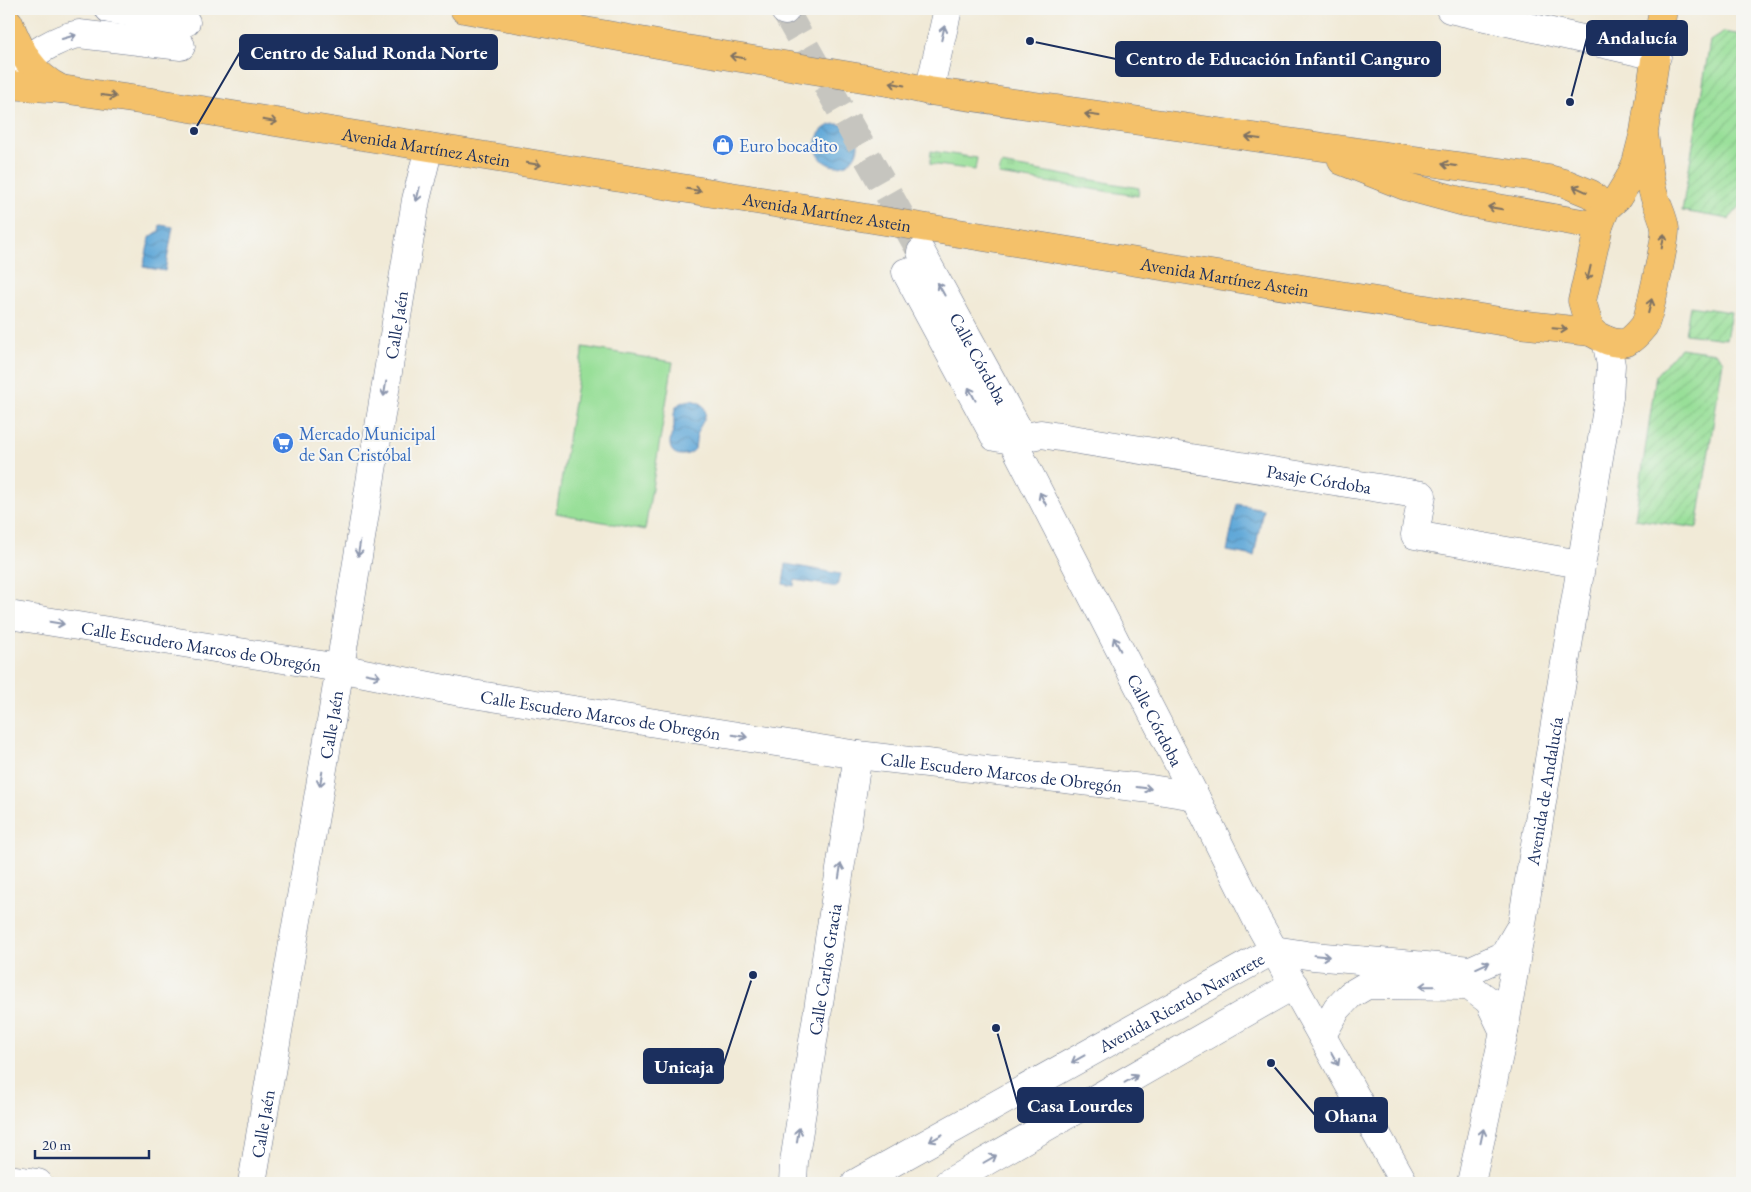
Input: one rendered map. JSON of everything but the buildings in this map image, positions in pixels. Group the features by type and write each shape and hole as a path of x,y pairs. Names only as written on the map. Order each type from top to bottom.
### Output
{"main road":[{"path":"464,9 674,47 867,78 929,91 1549,179 1591,194 1608,210"},
{"name":"Avenida de Andalucía","path":"1599,336 1582,301 1608,210 1636,163 1644,132 1663,9"},
{"name":"Avenida Martínez Astein","path":"9,23 18,47 18,68 61,89"},
{"name":"Avenida Martínez Astein","path":"9,85 61,89 153,102 1599,336"},
{"name":"Avenida de Andalucía","path":"1636,336 1645,325 1658,273 1665,228 1653,194 1646,161 1644,132"},
{"path":"1301,145 1405,186 1464,202 1608,210 1630,194 1644,198 1659,210"},
{"path":"1599,336 1616,343 1627,342 1636,336"}],"street":[{"path":"18,68 49,45 66,37 79,34 183,34 109,9"},
{"path":"929,91 948,9"},
{"path":"1450,9 1657,56"},
{"name":"Calle Jaén","path":"252,1183 416,200 429,147"},
{"name":"Calle Córdoba","path":"913,262 1016,427 1012,440 1196,796 1257,920 1404,1183"},
{"name":"Avenida de Andalucía","path":"1471,1183 1504,1032 1609,398 1611,365 1599,336"},
{"name":"Avenida de Andalucía","path":"1609,398 1636,336"},
{"name":"Pasaje Córdoba","path":"1012,440 1041,434 1422,496 1415,535 1580,564"},
{"name":"Calle Escudero Marcos de Obregón","path":"9,615 339,668 460,692 858,755 1151,789 1196,796"},
{"name":"Calle Carlos Gracia","path":"793,1183 794,1162 858,755"},
{"name":"Avenida Ricardo Navarrete","path":"856,1183 1274,950 1313,956 1472,970 1504,955 1520,928"},
{"path":"948,1183 1294,985"},
{"path":"1322,1035 1337,1009 1350,994 1367,985 1469,986 1490,1001 1504,1032"},
{"path":"9,1179 38,1183"}],"green space":[{"path":"1724,32 1742,35 1742,204 1729,219 1682,211 1710,41"},
{"path":"931,151 977,158 975,170 930,164"},
{"path":"1001,164 1139,188 1138,196 999,175"},
{"path":"1690,306 1731,312 1726,339 1685,334"},
{"path":"583,347 673,362 645,530 556,513"},
{"path":"1680,348 1716,353 1723,361 1697,528 1635,519 1656,375"}],"water":[{"path":"841,124 849,127 855,133 858,145 855,157 849,163 833,166 825,163 819,157 816,141 819,133 825,127"},
{"path":"160,225 173,227 165,271 143,267 150,237 159,231"},
{"path":"692,400 702,404 705,411 697,433 695,449 688,454 676,454 670,447 674,427 674,412 681,403"},
{"path":"1237,504 1263,509 1254,556 1227,551"},
{"path":"786,564 840,574 837,587 795,580 794,586 783,584"}],"tunnel":[{"path":"785,11 921,252"}],"place":[{"name":"Centro de Educación Infantil Canguro","path":"1030,41"},
{"name":"Andalucía","path":"1570,102"},
{"name":"Centro de Salud Ronda Norte","path":"194,131"},
{"name":"Euro bocadito","path":"723,145"},
{"name":"Mercado Municipal de San Cristóbal","path":"283,443"},
{"name":"Unicaja","path":"753,975"},
{"name":"Casa Lourdes","path":"996,1028"},
{"name":"Ohana","path":"1271,1063"}]}
